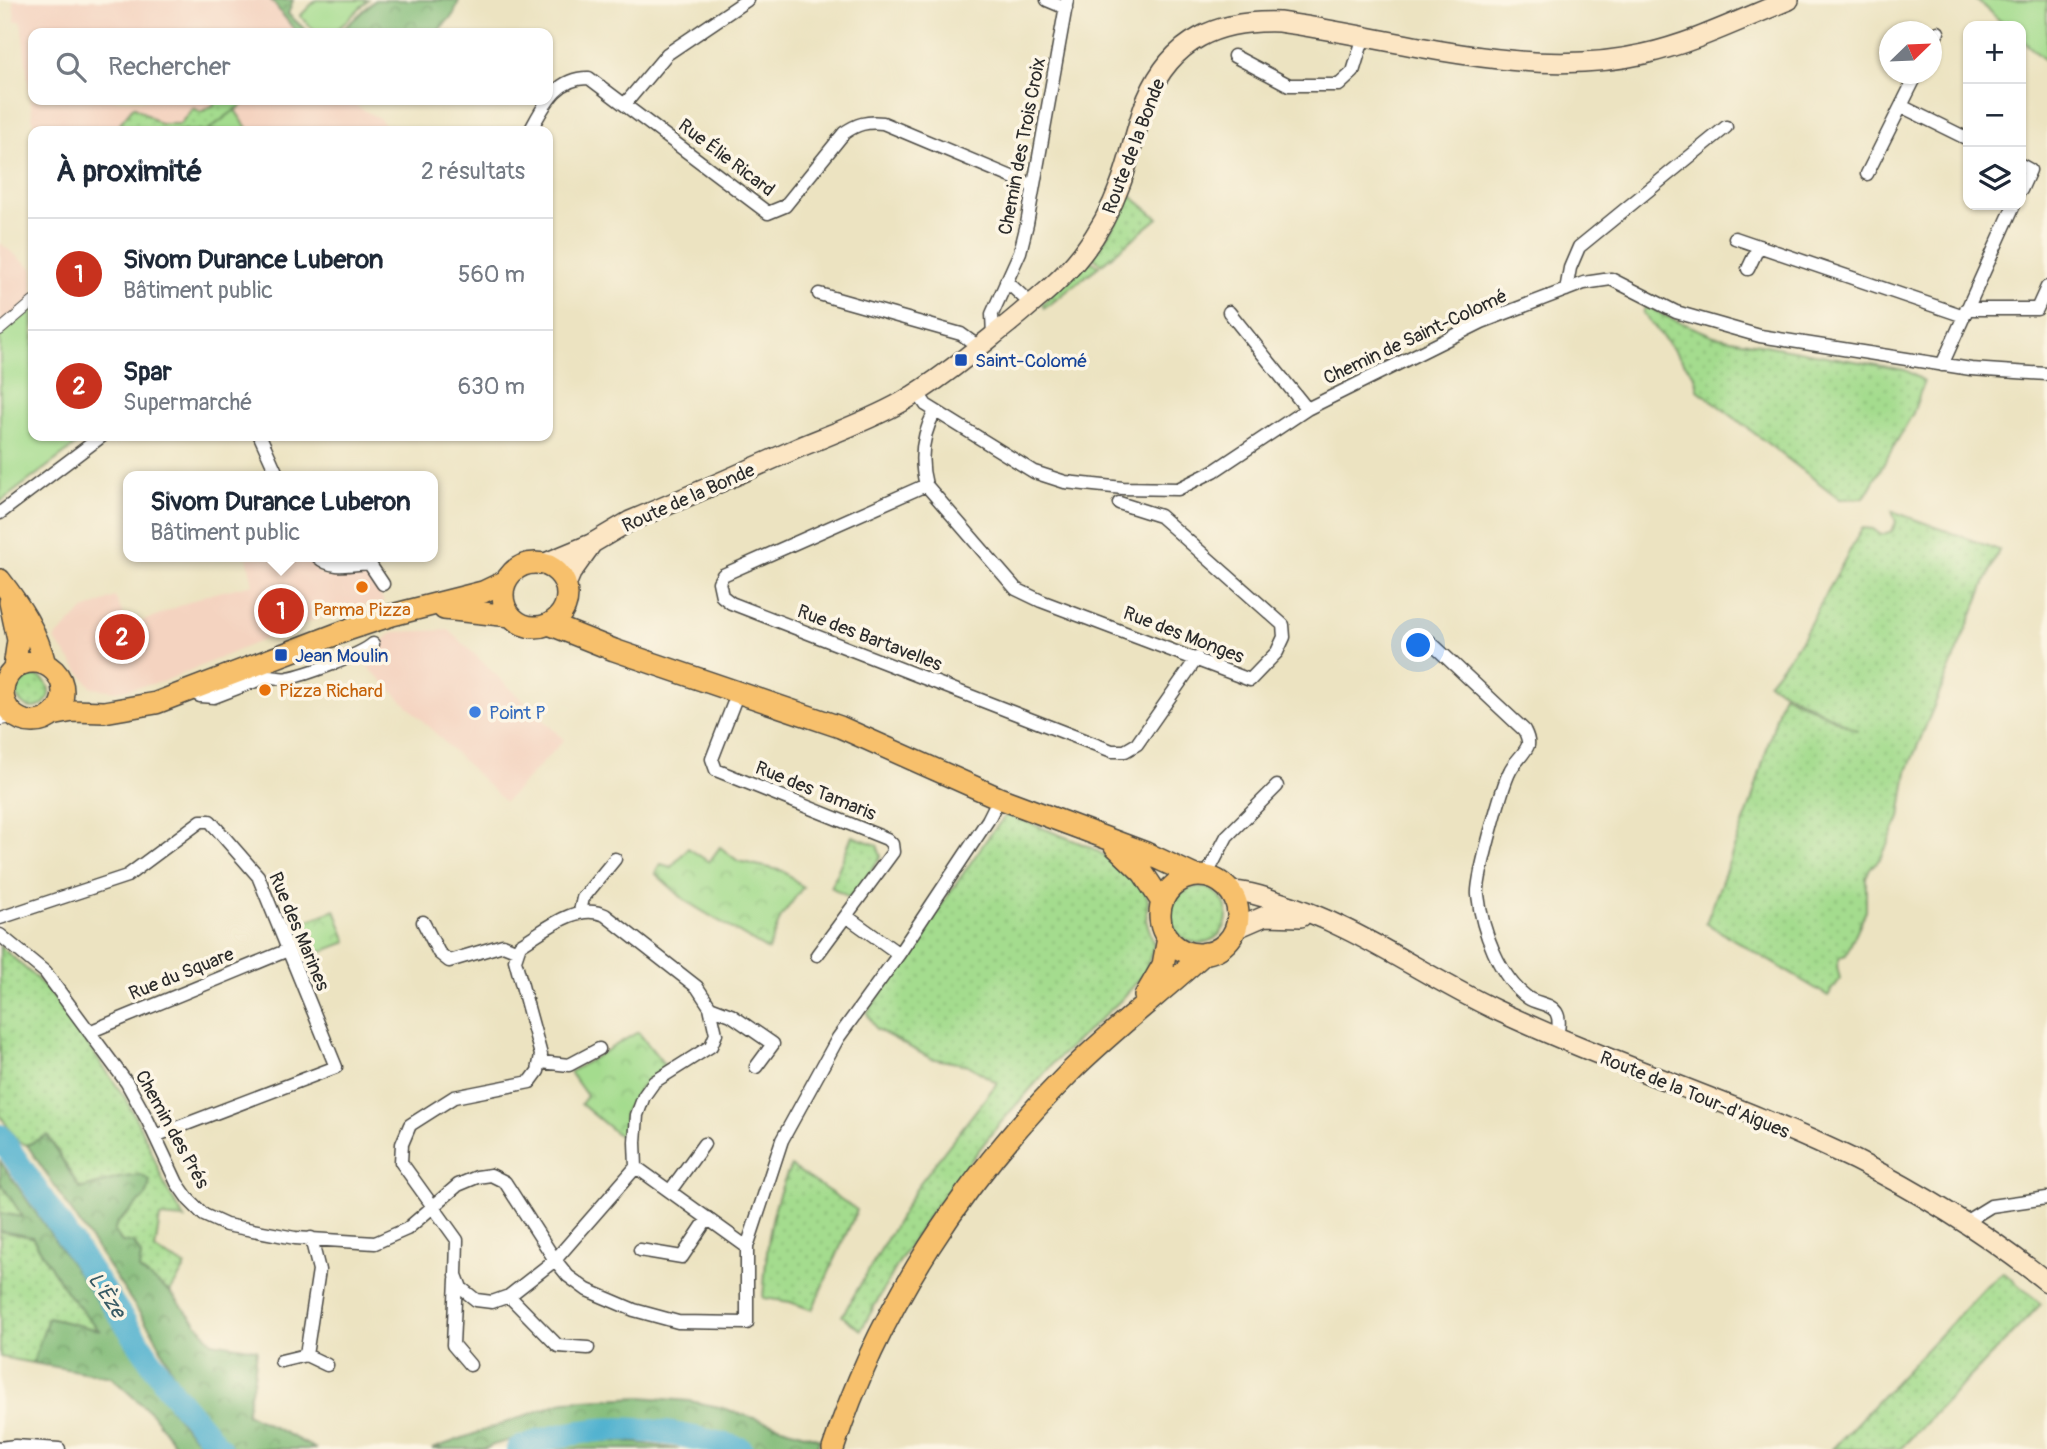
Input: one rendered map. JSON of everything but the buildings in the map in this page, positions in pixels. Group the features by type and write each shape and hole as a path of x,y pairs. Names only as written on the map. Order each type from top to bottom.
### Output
{"main road":[{"name":"Route de la Bonde","path":"543,564 591,544 630,521 901,402 986,341 1072,266 1100,227 1120,185 1147,99 1160,75 1173,58 1205,34 1225,25 1251,21 1290,24 1525,62 1590,61 1622,58 1674,46 1789,0"},
{"name":"Route de la Bonde","path":"566,594 571,573 591,544"},
{"path":"566,594 557,619 549,624 533,627 511,616 503,599 506,581 511,573 526,564 543,564 553,568 561,576 566,594 591,633 614,650"},
{"path":"0,580 31,626 45,664"},
{"path":"0,580 10,603 18,640 14,668"},
{"path":"119,709 86,699 60,680 45,664 34,662 14,668 1,688 7,716 33,722 52,715 119,709 145,705 190,691 339,633 393,615 482,592 506,581"},
{"path":"423,608 485,611 511,616"},
{"path":"549,624 614,650 851,731 999,798 1223,884 1236,903 1238,916 1235,929 1223,945 1205,953 1157,996 1134,1012 1071,1071 989,1163 945,1224 887,1316 863,1366 833,1449"},
{"path":"52,715 62,698 60,680"},
{"path":"1105,838 1143,873 1162,902"},
{"path":"1201,876 1175,884 1162,902 1160,921 1168,938 1184,951 1205,953"},
{"name":"Route de la Tour-d'Aigues","path":"1230,891 1242,891 1302,909 1489,1007 1557,1038 1776,1125 1843,1155 1965,1222 2047,1282"},
{"name":"Route de la Tour-d'Aigues","path":"1235,929 1265,916 1288,915 1333,923"},
{"path":"1134,1012 1158,976 1168,938"}],"street":[{"path":"625,104 667,54 747,0"},
{"path":"1047,0 1066,4"},
{"name":"Chemin des Trois Croix","path":"986,341 992,314 1020,252 1066,4"},
{"path":"1234,56 1289,85 1339,85 1353,72 1364,36"},
{"name":"Rue Élie Ricard","path":"553,94 562,84 575,78 593,79 768,213 785,206 845,133 855,125 869,121 883,122 1033,186"},
{"path":"1867,174 1912,84"},
{"name":"Rue Élie Ricard","path":"533,126 544,105"},
{"path":"1901,106 1963,137"},
{"path":"1566,290 1570,268 1579,247 1726,127"},
{"path":"1942,365 2012,210"},
{"path":"1735,238 1965,313 2037,309 2047,287"},
{"path":"1748,269 1759,246"},
{"name":"Chemin de Saint-Colomé","path":"917,392 926,405 1034,472 1077,483 1122,488 1178,489 1214,471 1307,409 1482,322 1584,283 1611,279 1676,312 1760,336 1971,369 2047,374"},
{"path":"1006,281 1031,304"},
{"path":"819,294 986,341"},
{"path":"0,330 28,306"},
{"path":"1229,312 1307,409"},
{"path":"926,485 921,467 922,450 927,426 935,411"},
{"path":"0,513 95,441"},
{"path":"262,441 276,471"},
{"name":"Rue des Bartavelles","path":"926,485 723,575 719,582 722,596 743,608 1112,751 1125,751 1137,744 1198,658"},
{"name":"Rue des Monges","path":"926,485 1016,589 1041,601 1198,658 1250,680 1277,652 1284,637 1283,625 1160,516 1119,503"},
{"path":"323,562 333,565 369,563 383,584"},
{"path":"1429,641 1524,730 1528,737 1528,746 1509,772 1485,853 1477,891 1483,924 1501,966 1517,990 1531,1000 1552,1007 1560,1020 1557,1038"},
{"path":"190,691 214,697 266,677 288,678 359,653 373,644"},
{"name":"Rue des Tamaris","path":"738,692 712,758 716,770 887,839 892,844 892,852 817,955"},
{"path":"1201,876 1227,836 1277,786"},
{"path":"636,1167 747,1247 784,1135 838,1038 899,954 988,820 999,798"},
{"name":"Rue des Marines","path":"0,918 127,876 201,821 209,821 258,876 335,1067 155,1136"},
{"path":"580,911 583,898 615,859"},
{"path":"456,1275 461,1288 476,1300 492,1302 509,1296 555,1260 636,1167 637,1119 644,1096 654,1082 711,1046 716,1034 710,1007 697,987 605,915 595,911 580,911 520,946 517,951 515,960 541,1055 538,1071 530,1082 454,1097 410,1125 402,1144 401,1162 457,1240 453,1345 470,1365"},
{"path":"846,916 899,954"},
{"path":"423,922 439,953 449,961 503,945 517,951"},
{"name":"Chemin des Prés","path":"0,935 45,972 127,1083 177,1183 189,1200 204,1214 226,1225 295,1238 375,1243 407,1229 458,1185 477,1177 491,1175 505,1182 568,1276 587,1290 634,1310 678,1322 747,1324 747,1247"},
{"name":"Rue du Square","path":"89,1032 288,950"},
{"path":"710,1007 730,1015 773,1044 756,1067"},
{"path":"541,1062 569,1065 599,1049"},
{"path":"670,1191 704,1144"},
{"path":"1965,1222 1991,1206 2047,1198"},
{"path":"640,1250 682,1257 708,1217"},
{"path":"306,1355 319,1270 311,1238"},
{"path":"509,1296 558,1346 588,1349"},
{"path":"281,1361 306,1355 327,1365"},
{"path":"0,1448 15,1446 59,1449"}],"shaded area":[{"path":"13,0 271,0 293,28 28,28 28,80 21,21 15,21"},
{"path":"31,105 355,105 380,119 386,126 246,126 235,111 214,126 33,126"},
{"path":"0,243 28,265 28,302 0,327"},
{"path":"248,562 314,562 318,571 326,577 365,567 384,602 360,606 301,624 162,682 117,691 92,688 54,639 84,610 115,597 129,627 206,595 253,584"},
{"name":"Point P","path":"449,630 564,740 505,802 361,660 393,632"}],"green space":[{"path":"271,0 293,0 288,14 303,28 293,28"},
{"path":"316,0 368,0 339,28 312,28 300,16"},
{"path":"375,0 459,0 454,14 441,28 344,28"},
{"path":"1976,0 2047,0 2047,62 2026,43 2026,21 2000,21"},
{"path":"214,105 242,105 214,126 120,126 134,106 160,124 180,124 193,108 201,112"},
{"path":"235,110 246,126 214,126"},
{"path":"1126,192 1158,218 1102,264 1090,255 1099,249 1119,217 1117,208"},
{"path":"1087,259 1099,266 1045,308 1042,304"},
{"path":"1646,305 1714,336 1905,370 1924,381 1913,413 1864,498 1840,499 1698,390 1695,376 1643,313"},
{"path":"28,310 28,441 81,441 0,502 0,335"},
{"path":"1892,511 1999,550 1907,771 1900,818 1881,858 1870,868 1866,877 1866,911 1846,955 1840,957 1837,966 1840,979 1828,996 1706,923 1750,806 1783,694 1858,731 1768,683 1800,642 1862,528 1873,529 1881,535 1892,531 1896,522"},
{"path":"33,676 45,680 49,692 45,704 33,708 21,704 17,692 21,680"},
{"path":"1007,814 1090,847 1117,863 1142,883 1148,900 1146,920 1154,944 1145,973 1121,1000 1054,1062 996,1128 931,1212 861,1330 842,1316 919,1184 997,1083 968,1065 930,1058 876,1029 867,1013"},
{"path":"852,836 877,845 881,856 852,899 831,887"},
{"path":"720,847 738,861 783,871 803,887 781,917 768,950 687,902 655,873 661,864 671,867 688,848 709,862"},
{"path":"1199,887 1210,889 1219,895 1225,904 1225,926 1219,935 1210,941 1199,943 1188,941 1179,935 1173,926 1171,915 1173,904 1179,895 1188,889"},
{"path":"335,910 347,942 303,959 291,927"},
{"path":"0,946 56,1000 126,1099 148,1143 166,1188 185,1219 160,1217 155,1250 186,1266 170,1292 139,1270 141,1255 134,1243 122,1242 114,1230 117,1223 128,1214 141,1175 80,1189 48,1135 27,1145 18,1142 0,1115"},
{"path":"638,1032 667,1068 642,1086 624,1114 628,1143 581,1104 587,1096 570,1072"},
{"path":"47,1135 80,1189 141,1175 150,1181 146,1196 117,1223 114,1231 122,1242 133,1242 141,1255 139,1270 170,1292 212,1342 257,1349 246,1413 316,1449 234,1449 214,1433 175,1378 155,1336 27,1145"},
{"path":"0,1161 183,1425 205,1449 178,1449 152,1414 111,1377 33,1363 48,1318 99,1330 67,1293 32,1237 0,1231 0,1213 23,1217 0,1182"},
{"path":"791,1166 857,1210 812,1310 790,1302 763,1298 773,1215"},
{"path":"0,1182 24,1218 0,1213"},
{"path":"0,1231 32,1237 67,1293 100,1331 48,1318 33,1363 0,1357"},
{"path":"2003,1272 2041,1304 1900,1449 1832,1449 1987,1285"},
{"path":"641,1397 690,1401 719,1407 820,1439 817,1449 761,1449 666,1426 615,1420 558,1427 485,1449 432,1449 566,1401"},
{"path":"624,1441 679,1449 529,1449 564,1442"}],"waterway":[{"name":"L'Èze","path":"0,1136 171,1391 220,1449"},
{"name":"L'Èze","path":"518,1449 546,1439 602,1430 656,1432 741,1449"}],"place":[{"name":"Saint-Colomé","path":"961,360"},
{"name":"Parma Pizza","path":"362,587"},
{"name":"Sivom Durance Luberon","path":"281,611"},
{"name":"Spar","path":"122,637"},
{"name":"Jean Moulin","path":"281,655"},
{"name":"Pizza Richard","path":"265,690"},
{"name":"Point P","path":"475,712"}]}
